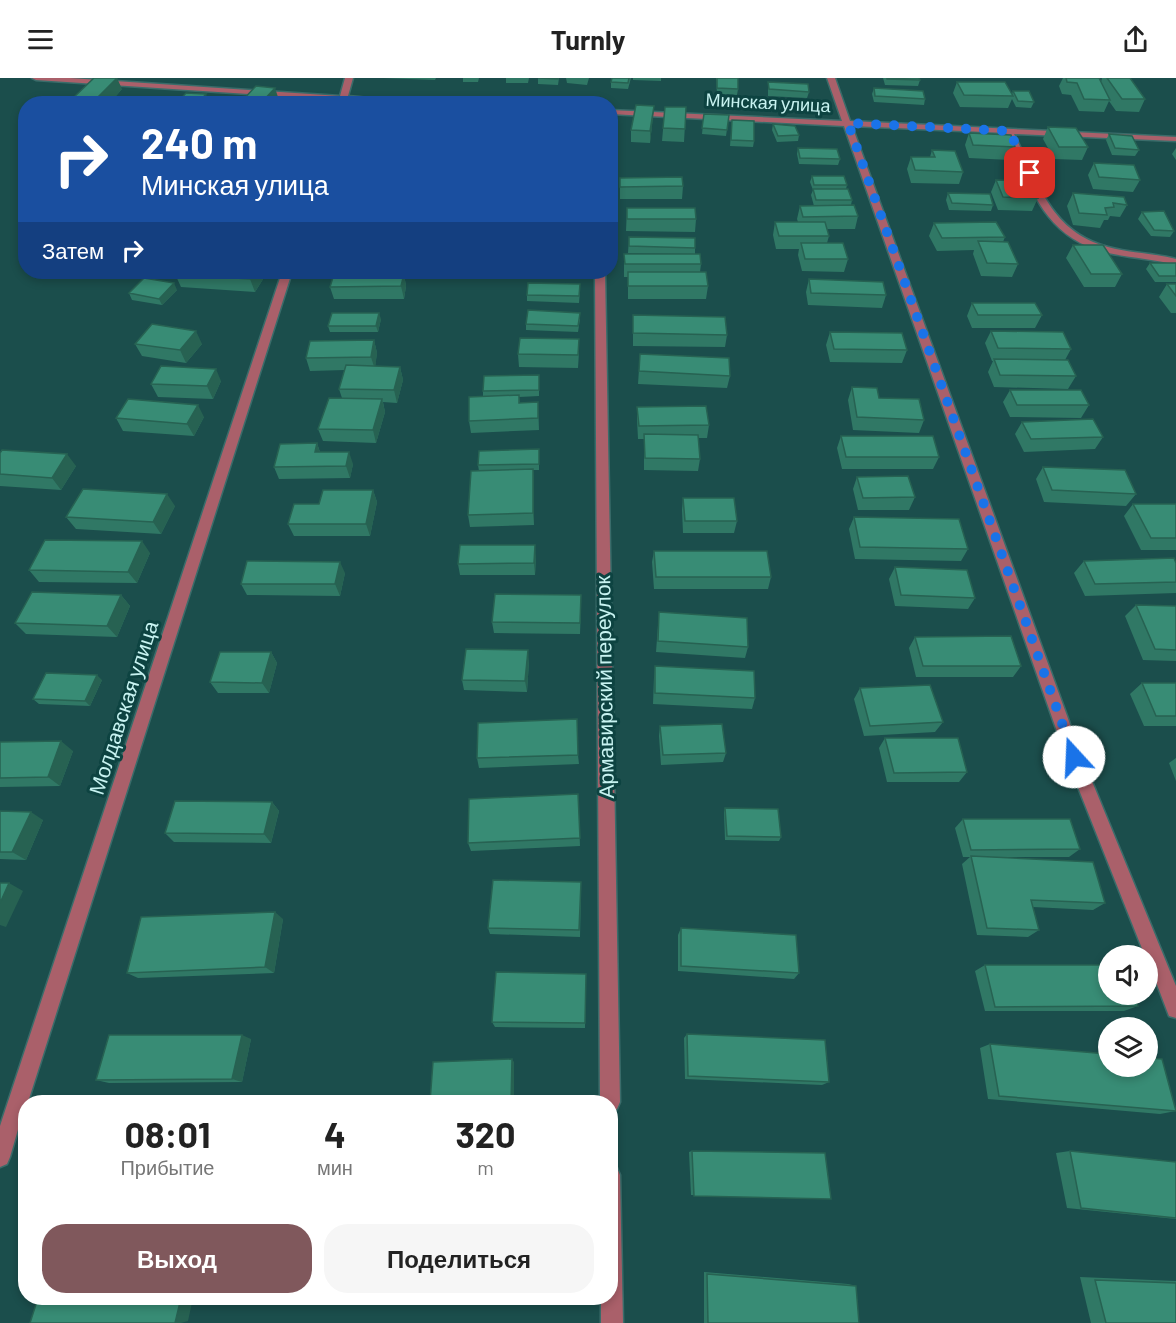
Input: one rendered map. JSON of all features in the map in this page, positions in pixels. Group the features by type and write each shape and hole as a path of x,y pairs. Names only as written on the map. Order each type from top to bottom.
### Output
{"street":[{"path":"36,78 275,96"},
{"path":"344,96 350,78"},
{"path":"831,78 1074,757 1176,1009"},
{"name":"Минская улица","path":"618,112 1176,139"},
{"path":"1009,131 1050,215 1067,231 1084,242 1116,252 1160,257 1176,262"},
{"name":"Молдавская улица","path":"20,1095 285,279"},
{"name":"Армавирский переулок","path":"600,279 610,1095"},
{"name":"Молдавская улица","path":"0,1157 18,1101"},
{"path":"612,1305 612,1323"}],"building":[{"path":"94,78 117,78 99,96 75,96"},
{"path":"612,78 629,78 628,83 611,82"},
{"path":"717,78 738,78 738,89 717,88"},
{"path":"919,78 920,80 887,79"},
{"path":"1066,78 1099,78 1110,100 1084,99 1077,83 1067,82"},
{"path":"1107,78 1130,78 1145,99 1122,99"},
{"path":"768,82 808,84 809,92 769,89"},
{"path":"957,82 1005,82 1013,96 964,95"},
{"path":"256,86 275,88 268,96 247,96"},
{"path":"874,88 923,91 925,99 875,96"},
{"path":"1013,91 1029,91 1034,102 1018,101"},
{"path":"186,93 206,94 204,96 183,96"},
{"path":"636,105 654,106 650,131 631,130"},
{"path":"665,107 686,107 685,129 663,128"},
{"path":"704,114 729,115 727,130 702,128"},
{"path":"732,120 754,121 754,141 731,140"},
{"path":"773,124 795,126 799,135 778,136"},
{"path":"1048,127 1076,128 1088,147 1059,147"},
{"path":"969,133 1011,135 1015,147 973,145"},
{"path":"1109,134 1132,136 1139,150 1115,148"},
{"path":"798,148 837,149 840,159 800,158"},
{"path":"932,150 955,151 963,172 915,170 911,157 935,157"},
{"path":"1094,163 1134,165 1140,180 1099,177"},
{"path":"812,176 844,176 847,185 814,185"},
{"path":"682,177 683,186 620,187 620,178"},
{"path":"996,180 1029,181 1038,198 1003,197"},
{"path":"813,189 848,189 852,200 816,200"},
{"path":"948,193 990,194 993,205 952,203"},
{"path":"1073,193 1124,197 1127,205 1113,203 1114,207 1105,208 1107,215 1079,213"},
{"path":"854,205 858,216 803,217 800,206"},
{"path":"627,208 695,208 696,219 627,219"},
{"path":"1164,211 1174,231 1154,230 1142,212"},
{"path":"775,222 825,222 829,236 779,236"},
{"path":"996,222 1005,237 942,238 934,223"},
{"path":"629,237 695,238 695,248 629,246"},
{"path":"978,241 1008,242 1018,264 987,263"},
{"path":"801,243 843,243 848,259 805,259"},
{"path":"1073,245 1103,245 1122,274 1091,274"},
{"path":"624,254 700,254 701,264 625,264"},
{"path":"1150,263 1176,263 1176,276 1159,276"},
{"path":"628,272 706,272 708,286 628,286"},
{"path":"143,279 174,283 159,299 129,293"},
{"path":"332,279 403,279 401,286 330,287"},
{"path":"809,279 883,282 886,295 811,293"},
{"path":"528,283 580,284 579,296 527,295"},
{"path":"1167,284 1176,284 1176,296"},
{"path":"972,303 1035,303 1042,315 978,315"},
{"path":"528,310 580,313 578,326 526,324"},
{"path":"332,313 379,313 376,326 328,326"},
{"path":"633,315 725,317 727,335 633,333"},
{"path":"152,324 196,331 180,350 135,344"},
{"path":"991,331 1063,332 1071,349 998,348"},
{"path":"830,332 902,333 907,350 834,349"},
{"path":"520,338 579,339 578,355 518,354"},
{"path":"374,340 371,357 306,358 310,341"},
{"path":"640,354 729,358 730,376 639,371"},
{"path":"994,359 1068,360 1076,376 1000,375"},
{"path":"346,365 400,367 394,390 339,389"},
{"path":"161,366 216,369 207,386 151,384"},
{"path":"539,375 539,390 483,391 484,376"},
{"path":"852,387 877,388 879,398 919,399 924,420 857,417"},
{"path":"1010,390 1081,390 1089,405 1017,405"},
{"path":"519,395 519,403 538,402 538,418 469,421 469,397"},
{"path":"329,398 382,399 373,430 318,429"},
{"path":"128,399 198,405 187,424 116,418"},
{"path":"706,406 709,425 639,426 637,407"},
{"path":"1093,419 1103,437 1031,439 1022,422"},
{"path":"644,434 698,435 700,459 645,458"},
{"path":"841,436 933,436 939,457 846,457"},
{"path":"317,443 315,452 349,452 346,466 274,467 280,444"},
{"path":"539,449 539,464 478,465 479,451"},
{"path":"2,450 67,454 52,478 0,474"},
{"path":"1043,467 1125,470 1136,494 1052,490"},
{"path":"533,469 533,513 468,515 471,471"},
{"path":"908,476 915,497 863,498 857,477"},
{"path":"83,489 167,494 153,522 66,517"},
{"path":"323,490 373,490 366,524 288,524 294,504 319,504"},
{"path":"683,498 734,498 737,521 685,521"},
{"path":"1133,504 1176,504 1176,538 1151,538"},
{"path":"854,517 959,519 968,549 860,547"},
{"path":"45,540 142,541 128,572 29,570"},
{"path":"460,545 535,545 534,563 458,564"},
{"path":"654,551 767,551 771,577 656,577"},
{"path":"1174,558 1176,582 1095,584 1084,561"},
{"path":"247,561 340,562 335,584 241,584"},
{"path":"895,567 967,570 975,598 901,595"},
{"path":"32,592 121,595 107,626 15,623"},
{"path":"495,594 581,595 580,623 492,622"},
{"path":"1136,605 1176,606 1176,650 1155,649"},
{"path":"659,612 747,618 748,647 658,641"},
{"path":"1011,636 1021,666 923,666 915,637"},
{"path":"466,649 528,650 525,681 462,680"},
{"path":"220,652 271,652 262,683 210,682"},
{"path":"655,666 754,671 755,698 655,693"},
{"path":"46,673 97,675 85,701 33,699"},
{"path":"1142,683 1176,683 1176,716 1156,716"},
{"path":"930,685 943,722 870,726 860,688"},
{"path":"577,719 578,755 477,758 478,723"},
{"path":"722,724 726,753 663,755 660,726"},
{"path":"885,738 958,738 967,772 894,773"},
{"path":"61,741 48,777 0,778 0,742"},
{"path":"578,794 580,838 468,843 469,799"},
{"path":"175,801 272,802 264,834 165,833"},
{"path":"725,808 778,809 781,837 727,836"},
{"path":"0,811 31,812 12,852 0,852"},
{"path":"963,819 1070,819 1080,849 971,850"},
{"path":"971,856 1093,862 1105,903 1031,900 1039,930 987,928"},
{"path":"493,880 581,882 579,930 488,928"},
{"path":"0,883 9,883 0,903"},
{"path":"275,912 265,967 127,973 141,917"},
{"path":"681,928 796,935 799,973 681,966"},
{"path":"985,965 1098,965 1098,1005 1138,1006 995,1007"},
{"path":"496,972 586,974 585,1023 492,1022"},
{"path":"687,1034 825,1040 829,1082 688,1076"},
{"path":"109,1035 242,1035 232,1079 96,1080"},
{"path":"990,1044 1098,1053 1098,1077 1158,1077 1158,1059 1162,1059 1176,1111 999,1096"},
{"path":"512,1059 511,1095 431,1095 433,1062"},
{"path":"692,1151 825,1153 831,1199 694,1196"},
{"path":"1070,1151 1176,1162 1176,1218 1081,1208"},
{"path":"707,1274 856,1286 859,1323 708,1323"},
{"path":"1095,1280 1176,1283 1176,1323 1106,1323"},
{"path":"36,1305 179,1305 175,1323 30,1323"}],"route":[{"path":"1030,173 1009,131 848,123 1074,757"}]}
